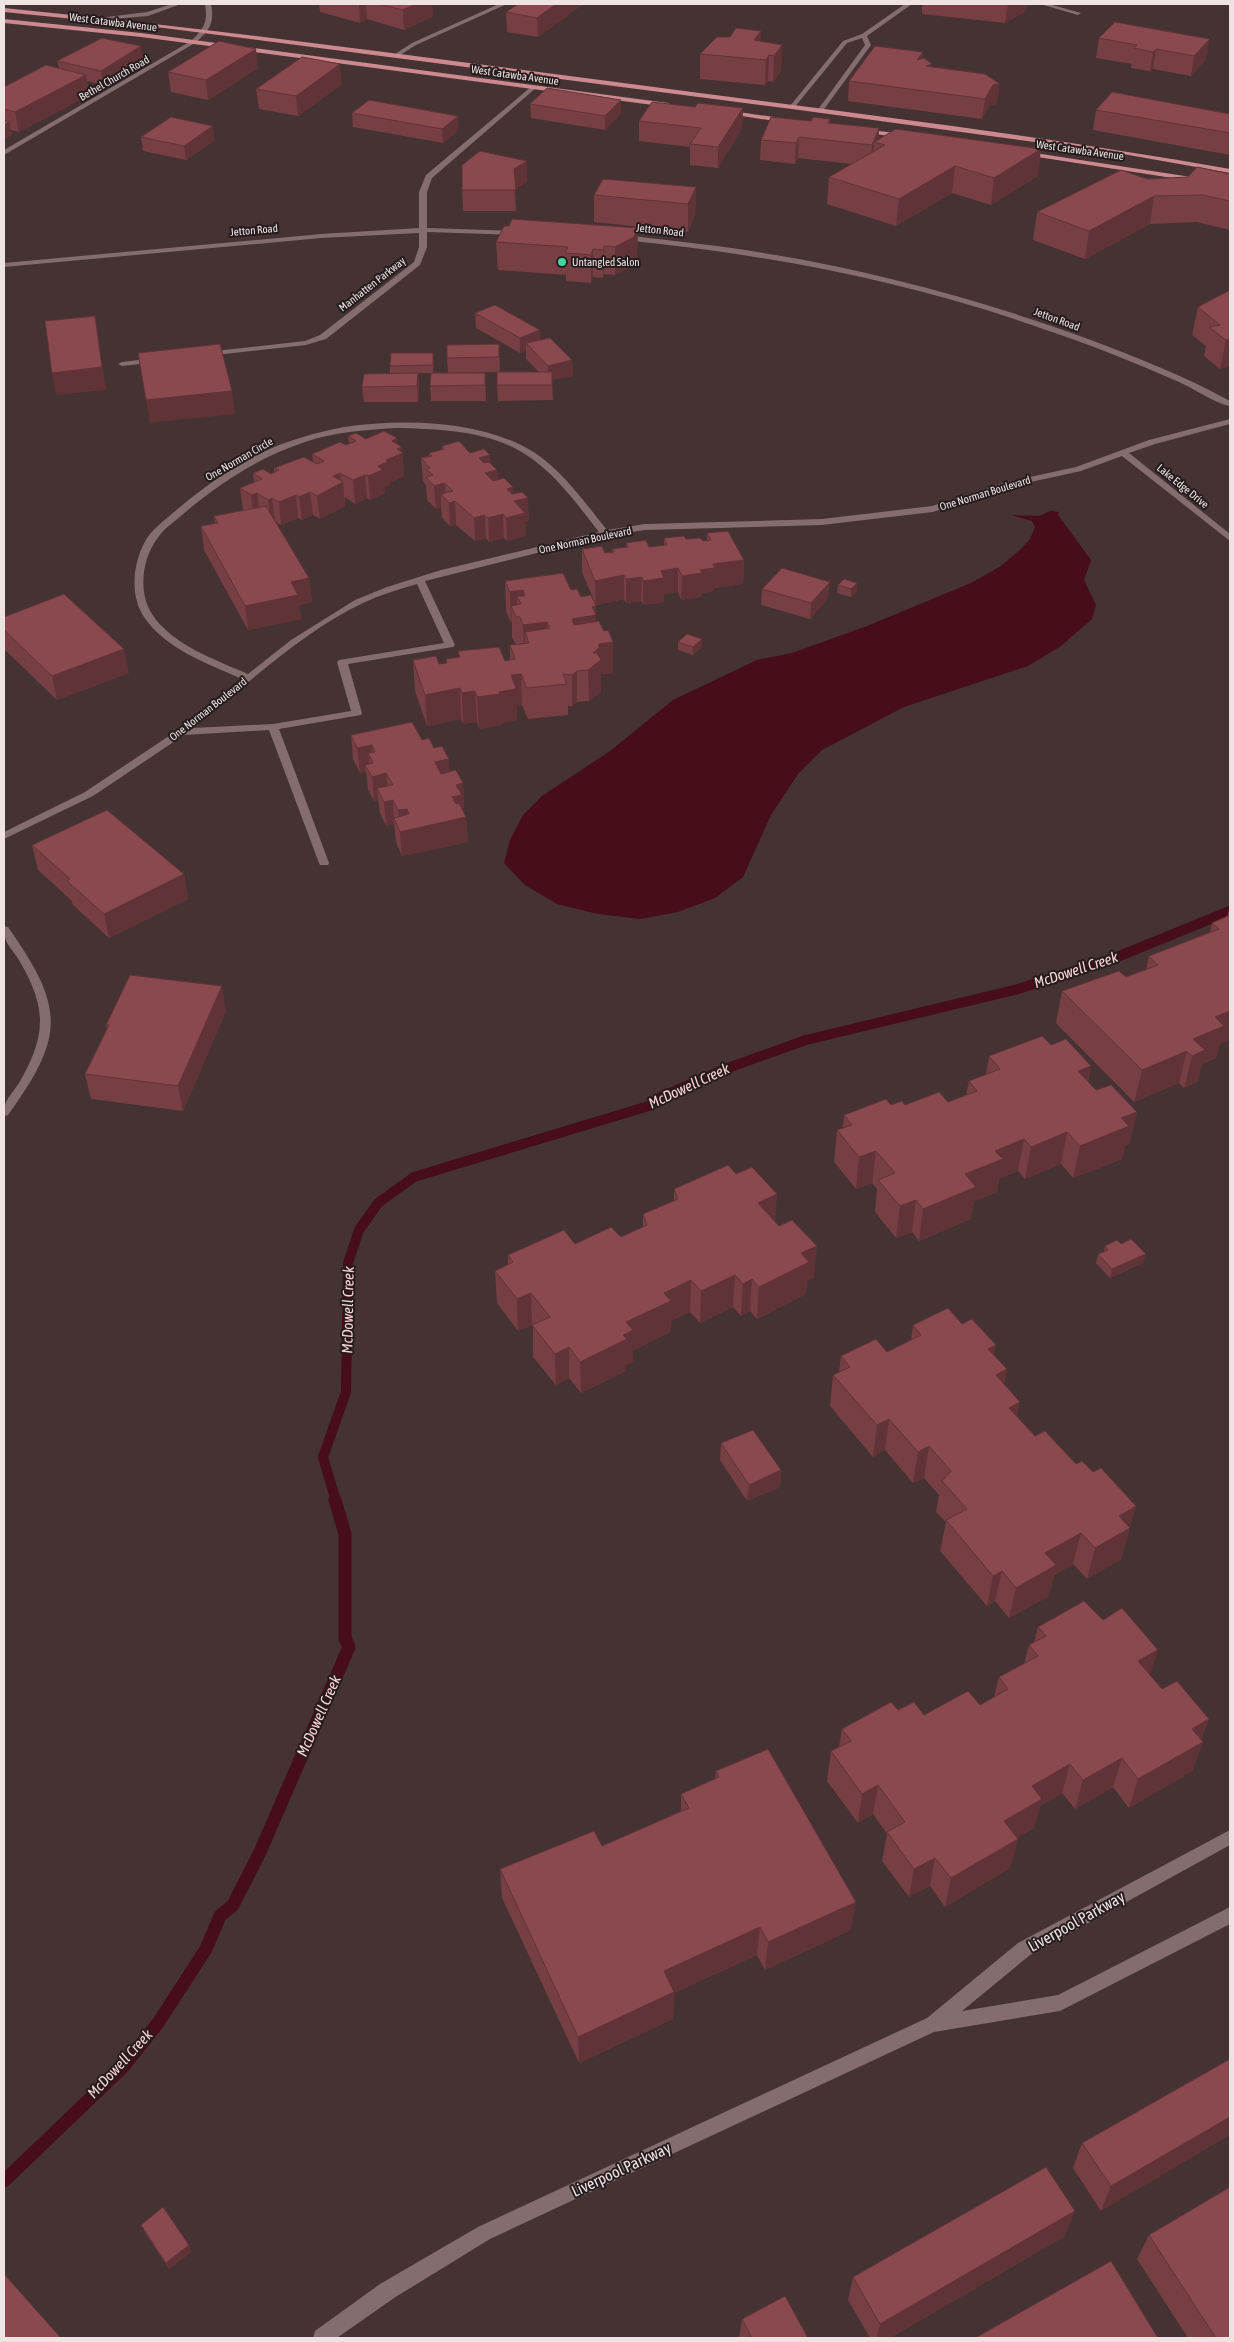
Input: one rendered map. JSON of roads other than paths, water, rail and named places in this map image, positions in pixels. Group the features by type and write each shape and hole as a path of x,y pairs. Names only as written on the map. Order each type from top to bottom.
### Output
{"main road":[{"name":"West Catawba Avenue","path":"4,10 102,18 792,107 1034,140 1230,171"},
{"name":"West Catawba Avenue","path":"4,21 193,42 676,106"},
{"path":"618,98 663,99 798,115 811,115 820,111"},
{"path":"714,111 792,121"},
{"path":"850,129 909,137"},
{"path":"999,144 1014,144 1153,164 1207,167"},
{"name":"West Catawba Avenue","path":"1016,151 1230,185"}],"street":[{"path":"102,18 148,14 178,4"},
{"path":"206,31 211,21 208,4"},
{"path":"395,56 414,44 504,4"},
{"path":"792,107 845,42 864,35 909,4"},
{"path":"1043,4 1078,13"},
{"name":"Bethel Church Road","path":"4,153 193,42 206,31"},
{"path":"820,111 868,46 864,35"},
{"name":"Manhatten Parkway","path":"198,355 306,343 323,337 417,263 423,247 423,192 429,177 534,87"},
{"name":"Jetton Road","path":"4,266 254,241 424,230 523,233"},
{"name":"Jetton Road","path":"612,237 718,248 794,261 965,301 1073,336 1184,381 1230,404"},
{"path":"122,364 170,358"},
{"name":"One Norman Boulevard","path":"4,836 89,794 182,732 248,678 327,620 358,602 420,580 444,572 605,533 677,525 822,522 933,509 1010,484 1078,469 1122,452 1230,420"},
{"name":"One Norman Circle","path":"248,678 215,664 177,643 149,617 139,593 138,576 150,540 190,503 241,468 293,443 348,429 383,427 428,427 491,437 517,446 536,459 575,497 605,533"},
{"name":"Lake Edge Drive","path":"1122,452 1230,538"},
{"path":"182,732 273,727 357,713 342,662 450,646 420,580"},
{"path":"273,727 324,863"},
{"path":"4,930 37,982 46,1010 46,1037 20,1091 4,1112"},
{"name":"Liverpool Parkway","path":"322,2338 387,2291 484,2233 934,2024 1024,1949 1230,1837"},
{"name":"Liverpool Parkway","path":"934,2024 1060,2003 1193,1936 1230,1915"}],"waterway":[{"name":"McDowell Creek","path":"336,1501 323,1457 346,1392 348,1263 359,1230 378,1203 414,1177 652,1105 658,1098 725,1069 806,1040 1018,989 1112,959 1230,911"},
{"name":"McDowell Creek","path":"4,2181 124,2066 158,2023 206,1949 220,1916 233,1905 260,1852 349,1647 345,1638 345,1534 335,1500"}],"place":[{"name":"Untangled Salon","path":"562,262"}]}
